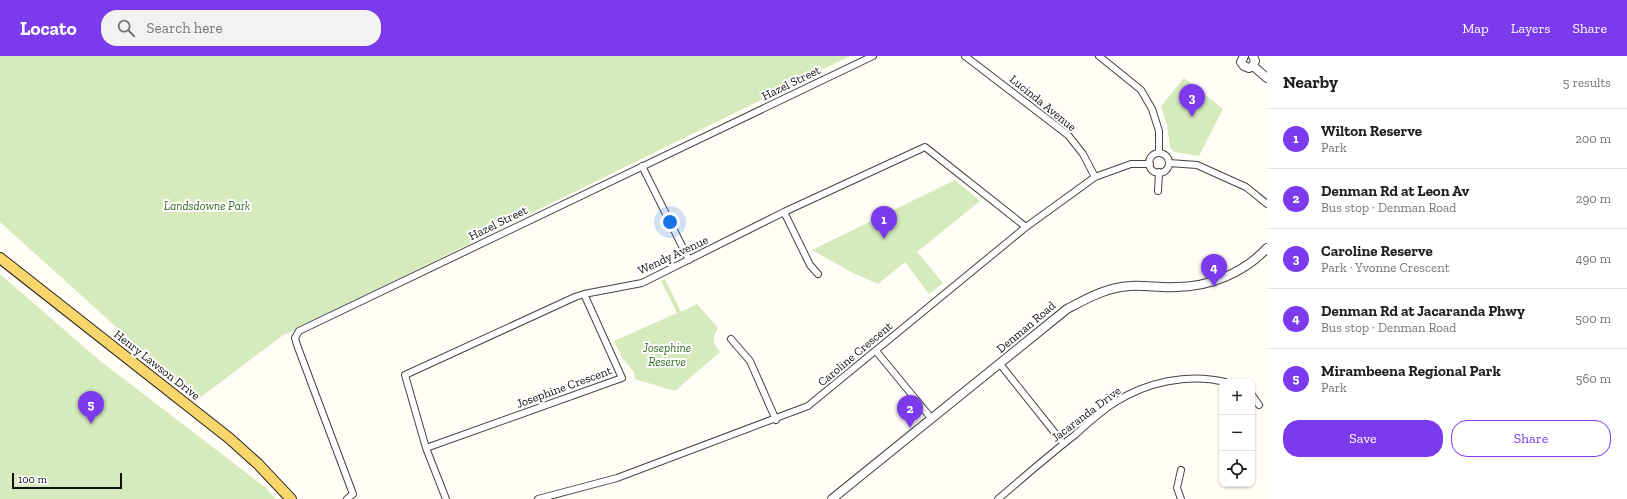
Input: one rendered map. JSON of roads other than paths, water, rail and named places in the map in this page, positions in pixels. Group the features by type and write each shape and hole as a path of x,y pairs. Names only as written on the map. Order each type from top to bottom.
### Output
{"main road":[{"name":"Henry Lawson Drive","path":"0,258 229,438 258,464 291,499"}],"street":[{"name":"Hazel Street","path":"347,499 353,494 297,346 295,338 297,333 308,326 873,56"},
{"name":"Lucinda Avenue","path":"966,56 1068,135 1083,154 1095,177"},
{"path":"1099,56 1141,90 1152,109 1159,131 1159,153"},
{"path":"1242,56 1244,66 1249,68 1253,66"},
{"path":"1253,56 1255,61 1253,66"},
{"path":"1253,66 1267,78"},
{"name":"Wendy Avenue","path":"446,499 426,448 405,374 584,294 642,283 784,212 925,147 1026,227"},
{"path":"1159,153 1166,156 1169,163 1166,169 1159,172 1152,169 1150,164 1152,156 1159,153"},
{"path":"1169,163 1197,165 1246,187 1267,204"},
{"name":"Caroline Crescent","path":"538,499 617,478 803,409 815,402 1026,227 1095,177 1131,164 1150,164"},
{"path":"642,166 689,260"},
{"path":"1158,191 1159,172"},
{"path":"784,212 810,265 818,274"},
{"name":"Denman Road","path":"832,499 1067,309 1090,297 1130,286 1178,287 1207,283 1243,268 1267,248"},
{"name":"Josephine Crescent","path":"426,448 622,378 584,294"},
{"path":"731,339 750,361 776,420"},
{"path":"876,351 931,418"},
{"path":"1000,364 1063,443"},
{"name":"Jacaranda Drive","path":"998,499 1063,443 1114,403 1131,393 1150,385 1170,380 1200,378 1219,381"},
{"path":"1255,399 1259,404"},
{"path":"1181,470 1177,488 1181,499"}],"place":[{"name":"Caroline Reserve","path":"1192,117"},
{"name":"Wilton Reserve","path":"884,239"},
{"name":"Denman Rd at Jacaranda Phwy","path":"1214,287"},
{"name":"Mirambeena Regional Park","path":"91,424"},
{"name":"Denman Rd at Leon Av","path":"910,428"}],"park label":[{"name":"Landsdowne Park","path":"207,206"},
{"name":"Josephine Reserve","path":"667,355"}]}
